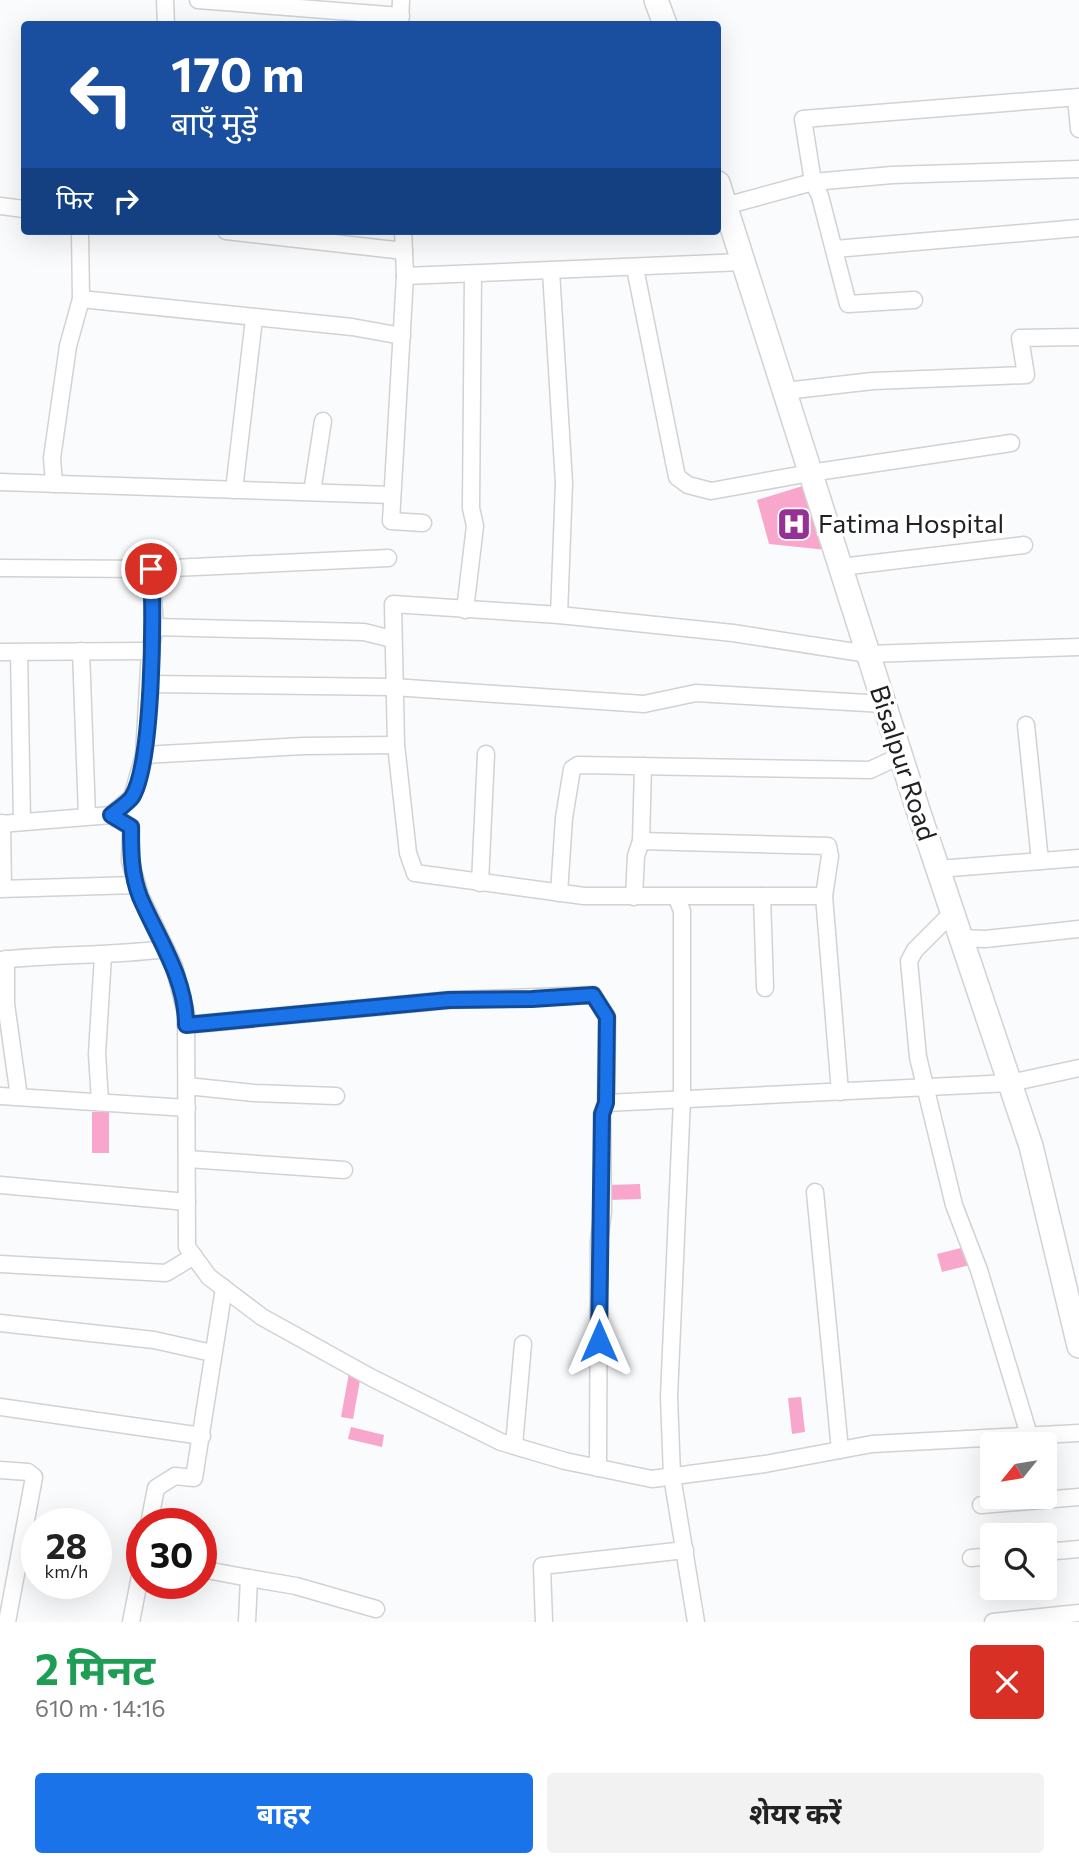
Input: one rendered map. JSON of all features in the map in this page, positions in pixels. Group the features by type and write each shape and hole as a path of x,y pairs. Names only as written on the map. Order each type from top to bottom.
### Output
{"main road":[{"path":"656,0 664,21"},
{"name":"Bisalpur Road","path":"721,193 900,756 1031,1146 1079,1346"}],"street":[{"path":"165,0 166,21"},
{"path":"198,0 401,13"},
{"path":"914,300 848,304 835,249 814,182 803,119 1078,97 1079,129"},
{"path":"725,206 814,182 892,175 1079,169"},
{"path":"0,206 21,209"},
{"path":"835,249 1079,228"},
{"path":"54,484 52,458 68,346 80,299 80,235"},
{"path":"262,235 404,251"},
{"path":"403,235 405,276 391,521 423,523"},
{"path":"405,276 743,262"},
{"path":"635,268 677,477 688,485 711,491 1011,443"},
{"path":"551,271 564,483 559,615"},
{"path":"465,610 475,526 471,508 473,274"},
{"path":"80,299 352,327 401,336"},
{"path":"234,490 254,319"},
{"path":"785,391 873,381 1026,375 1020,338 1079,337"},
{"path":"312,492 323,421"},
{"path":"0,482 392,495"},
{"path":"841,568 1024,545"},
{"path":"0,568 151,569 337,558 388,558"},
{"path":"111,815 132,797 144,755 150,651 155,627 151,569"},
{"path":"824,896 677,898 559,893 415,873 408,853 396,745 393,604 559,615 733,633 868,654 1079,647"},
{"path":"155,627 364,632 392,639"},
{"path":"81,651 87,816"},
{"path":"0,652 150,651"},
{"path":"19,652 22,821"},
{"path":"149,684 393,687 644,704 696,693 884,704"},
{"path":"1026,725 1040,860"},
{"path":"144,755 303,746 396,745"},
{"path":"480,883 486,754"},
{"path":"559,893 564,818 572,769 588,763 870,769 900,756"},
{"path":"634,897 636,856 641,841 643,766"},
{"path":"137,885 2,889 1,824 111,815 131,827 130,862 137,885 174,966 186,1025 187,1247 209,1276 262,1317 372,1378 514,1446 652,1479 872,1444 980,1438"},
{"path":"641,841 828,846 830,856 824,896 840,1092"},
{"path":"937,869 1079,858"},
{"path":"762,896 765,988"},
{"path":"677,898 682,911 682,1099 669,1397 672,1476 696,1622"},
{"path":"952,913 915,950 909,961 918,1057 954,1205 979,1270 1028,1432"},
{"path":"961,938 985,939 1079,929"},
{"path":"19,1097 6,1004 3,959 103,956 166,949"},
{"path":"100,1101 97,1054 103,956"},
{"path":"186,1025 449,1000 593,995 607,1017 606,1103 602,1114 603,1212 599,1240 598,1468"},
{"path":"606,1103 1010,1083 1079,1068"},
{"path":"187,1086 336,1096"},
{"path":"0,1096 187,1108"},
{"path":"187,1158 344,1170"},
{"path":"0,1185 187,1202"},
{"path":"815,1192 840,1450"},
{"path":"0,1264 166,1273 194,1256"},
{"path":"152,1508 156,1488 175,1476 194,1478 224,1288"},
{"path":"0,1323 154,1340 212,1353"},
{"path":"514,1446 523,1344"},
{"path":"0,1406 202,1436"},
{"path":"1057,1434 1079,1433"},
{"path":"0,1469 28,1472 34,1477 8,1622"},
{"path":"1057,1499 1079,1497"},
{"path":"1057,1551 1079,1549"},
{"path":"544,1622 542,1566 685,1550"},
{"path":"971,1558 980,1557"},
{"path":"217,1572 296,1586 376,1609"},
{"path":"249,1578 249,1622"},
{"path":"131,1622 136,1599"},
{"path":"993,1622 1079,1613"}],"building":[{"path":"806,485 827,550 769,544 757,500"},
{"path":"92,1112 109,1112 109,1153 92,1153"},
{"path":"640,1184 641,1199 608,1200 608,1185"},
{"path":"965,1247 970,1265 942,1272 937,1254"},
{"path":"349,1373 361,1375 353,1419 341,1417"},
{"path":"801,1397 805,1432 792,1434 788,1398"},
{"path":"351,1427 384,1435 382,1447 348,1439"}],"place":[{"name":"Fatima Hospital","path":"794,524"}],"route":[{"path":"151,569 155,627 150,651 144,755 132,797 111,815 131,827 130,862 140,895 174,966 186,1014 186,1025 449,1000 593,995 607,1017 606,1103 602,1114 603,1212 599,1240 599,1341"}]}
